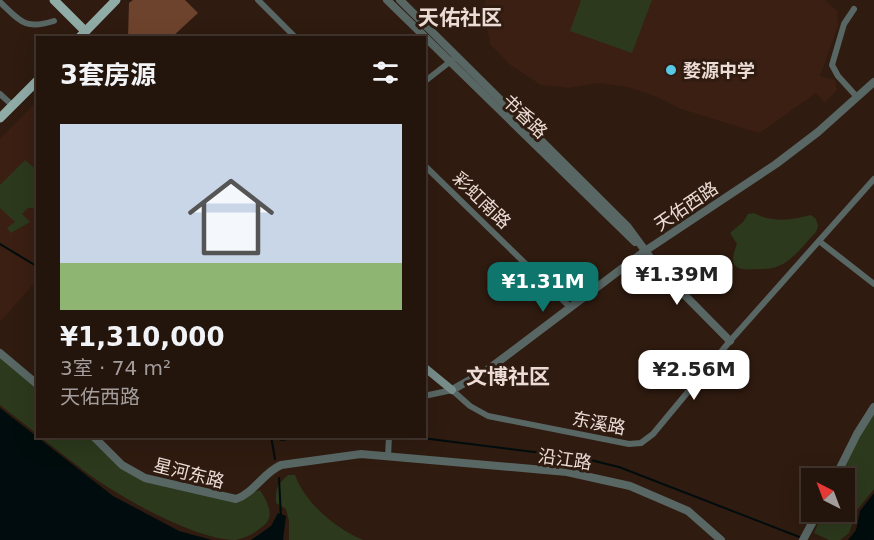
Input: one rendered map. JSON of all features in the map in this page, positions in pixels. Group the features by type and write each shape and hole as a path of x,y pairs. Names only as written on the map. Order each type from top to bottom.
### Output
{"main road":[{"path":"54,0 85,35 116,0"},
{"path":"0,118 36,82"},
{"path":"426,369 452,390"}],"street":[{"path":"258,0 294,36"},
{"name":"书香路","path":"387,0 453,60 645,251 730,341"},
{"name":"书香路","path":"400,0 453,60"},
{"path":"0,2 26,24 36,26 54,21"},
{"path":"855,9 844,24 832,64 838,76 857,97"},
{"path":"426,80 453,60"},
{"name":"天佑西路","path":"452,390 486,371 645,251 776,164 874,82"},
{"path":"0,94 12,105"},
{"name":"彩虹南路","path":"426,167 571,308"},
{"name":"东溪路","path":"452,390 470,406 488,416 629,444 641,442 653,434 730,341 874,179"},
{"path":"819,241 874,284"},
{"path":"0,353 36,383"},
{"path":"426,396 452,390"},
{"path":"841,468 857,434 874,407"},
{"name":"星河东路","path":"95,438 134,473 236,499 250,491 271,470 281,465 361,454 388,457"},
{"path":"388,457 389,438"},
{"name":"沿江路","path":"388,457 567,472 630,486 688,511 721,540"},
{"path":"805,538 813,522"}],"shaded area":[{"name":"婺源中学","path":"485,0 825,0 837,11 838,26 820,76 835,80 837,90 825,103 816,93 761,132 756,132 681,109 657,97 628,87 597,83 569,88 541,85 509,64 490,44 485,16"},
{"path":"36,102 36,281 0,322 0,139"},
{"path":"0,408 113,496 179,531 212,540 0,540"},
{"path":"874,493 874,540 848,540 856,530 860,511"},
{"path":"278,513 286,516 283,540 251,540 271,526"}],"green space":[{"path":"581,0 652,0 632,53 570,31"},
{"path":"25,160 34,168 36,167 36,211 28,208 22,214 30,222 11,233 7,228 15,222 0,208 0,185"},
{"path":"754,213 782,220 811,215 816,219 818,226 816,232 800,250 781,265 767,269 738,268 733,263 737,244 730,233 743,222 748,214"},
{"path":"0,353 36,388 36,433 0,405"},
{"path":"874,413 874,489 855,516 855,468 844,468 859,436"},
{"path":"41,438 90,438 133,475 228,500 260,490 270,514 267,522 254,533 235,540 218,538 199,533 158,515 87,473"},
{"path":"288,475 295,475 306,496 332,522 363,540 289,540 289,521 286,509 276,503 278,487"},
{"path":"819,522 853,522 849,533 840,540 829,540 814,533"}],"building":[{"path":"133,0 185,0 198,13 173,36 128,36 129,3"}],"waterway":[{"path":"0,244 36,266"},
{"path":"271,438 275,459"},
{"path":"277,438 282,440 294,438"},
{"path":"422,438 582,458 619,467 802,538"},
{"path":"279,478 281,517"}],"place":[{"name":"婺源中学","path":"671,70"}],"district":[{"name":"天佑社区","path":"460,18"},
{"name":"文博社区","path":"508,377"}]}
